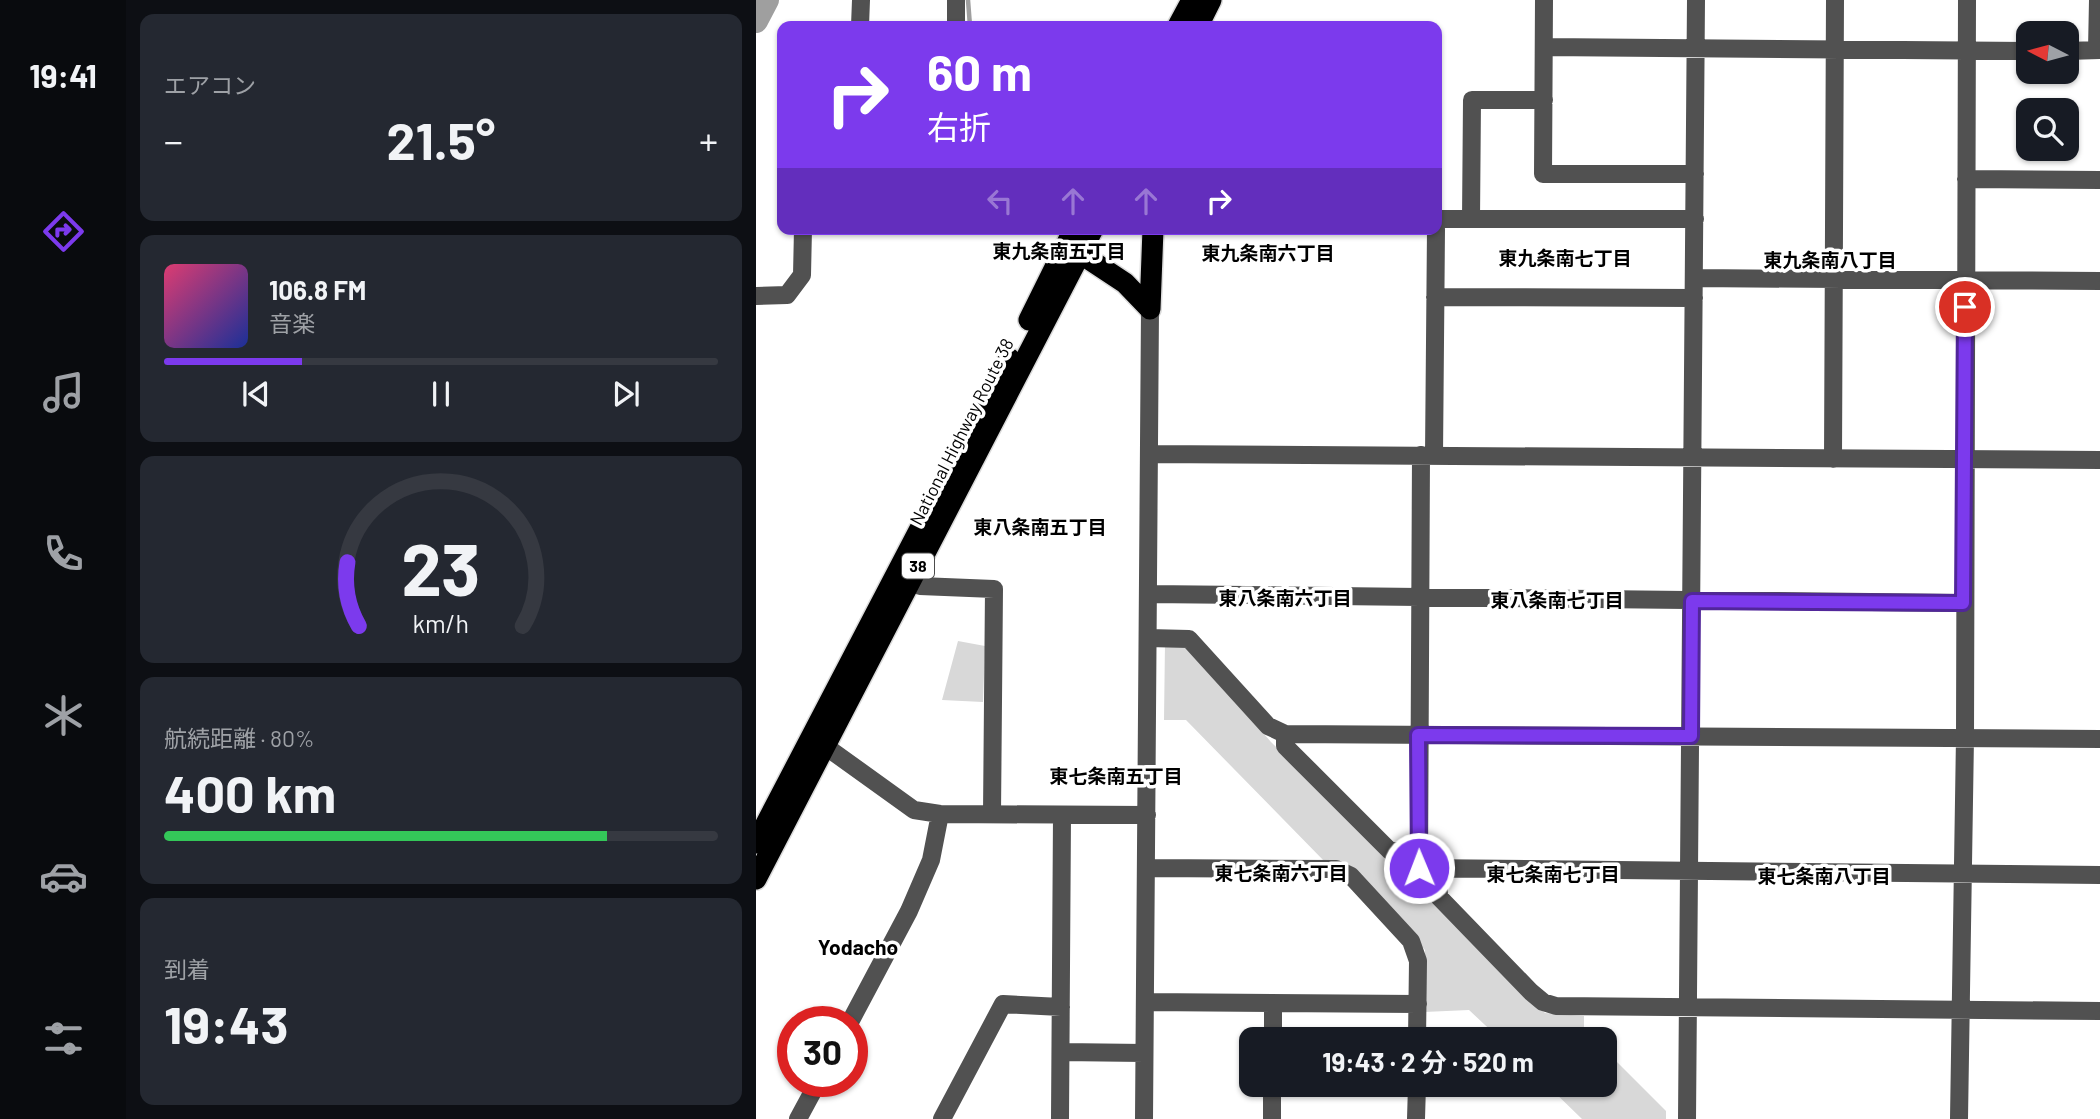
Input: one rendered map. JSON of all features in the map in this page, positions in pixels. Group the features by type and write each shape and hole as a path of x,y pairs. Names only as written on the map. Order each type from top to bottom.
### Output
{"highway":[{"path":"1181,21 1192,0"},
{"path":"1200,21 1211,0"},
{"path":"1150,309 1153,235"},
{"path":"1073,242 1125,283 1150,309"},
{"name":"National Highway Route 38","path":"756,880 911,581 1073,242"},
{"name":"National Highway Route 38","path":"756,844 1022,334 1073,242"}],"street":[{"path":"860,21 861,0"},
{"path":"956,0 956,21"},
{"path":"1544,0 1543,174 1695,174"},
{"path":"1687,1119 1696,0"},
{"path":"1833,458 1835,0"},
{"path":"1959,1119 1965,737 1963,603 1967,0"},
{"path":"2079,51 2099,50 2098,0"},
{"path":"1544,47 2016,51"},
{"path":"1471,219 1472,100 1544,100"},
{"path":"1966,179 2100,180"},
{"path":"1442,219 1695,219"},
{"path":"756,296 787,295 802,275 803,235"},
{"path":"1436,235 1421,598 1419,868 2100,875"},
{"path":"1694,278 2100,281"},
{"path":"1435,298 1694,298"},
{"path":"1144,1119 1150,309"},
{"path":"1149,454 2100,460"},
{"path":"911,581 920,586 994,590 992,814"},
{"path":"1148,594 1963,603"},
{"path":"1148,638 1189,639 1268,726 1285,734 2100,739"},
{"path":"1285,734 1285,746 1390,851 1418,851"},
{"path":"825,746 914,810 940,814 1147,815"},
{"path":"859,1006 909,911 931,860 940,814"},
{"path":"1060,1119 1062,816"},
{"path":"1146,868 1336,869 1351,876 1411,942 1418,961 1417,1027"},
{"path":"1438,869 1439,897 1543,1002 1556,1006 2100,1011"},
{"path":"1145,1002 1418,1004"},
{"path":"1273,1003 1273,1027"},
{"path":"942,1119 1003,1004 1061,1007"},
{"path":"1061,1052 1144,1053"},
{"path":"798,1119 810,1097"},
{"path":"1272,1097 1272,1119"},
{"path":"1416,1119 1417,1097"}],"shaded area":[{"path":"958,641 985,646 983,702 942,700"},
{"path":"1165,643 1187,645 1271,742 1545,1013 1584,1016 1584,1027 1487,1027 1469,1010 1424,1012 1425,950 1347,864 1326,863 1186,720 1164,720"},
{"path":"1617,1062 1666,1111 1666,1119 1582,1119 1559,1097 1617,1097"}],"waterway":[{"path":"756,21 767,0"},
{"path":"968,0 970,21"}],"district":[{"name":"東九条南五丁目","path":"1059,251"},
{"name":"東九条南六丁目","path":"1268,253"},
{"name":"東九条南七丁目","path":"1565,258"},
{"name":"東九条南八丁目","path":"1830,260"},
{"name":"東八条南五丁目","path":"1040,527"},
{"name":"東八条南六丁目","path":"1285,598"},
{"name":"東八条南七丁目","path":"1557,600"},
{"name":"東七条南五丁目","path":"1116,776"},
{"name":"東七条南六丁目","path":"1281,873"},
{"name":"東七条南七丁目","path":"1553,874"},
{"name":"東七条南八丁目","path":"1824,876"},
{"name":"Yodacho","path":"858,948"}],"route":[{"path":"1419,868 1418,735 1691,736 1692,601 1963,603 1965,307"}]}
